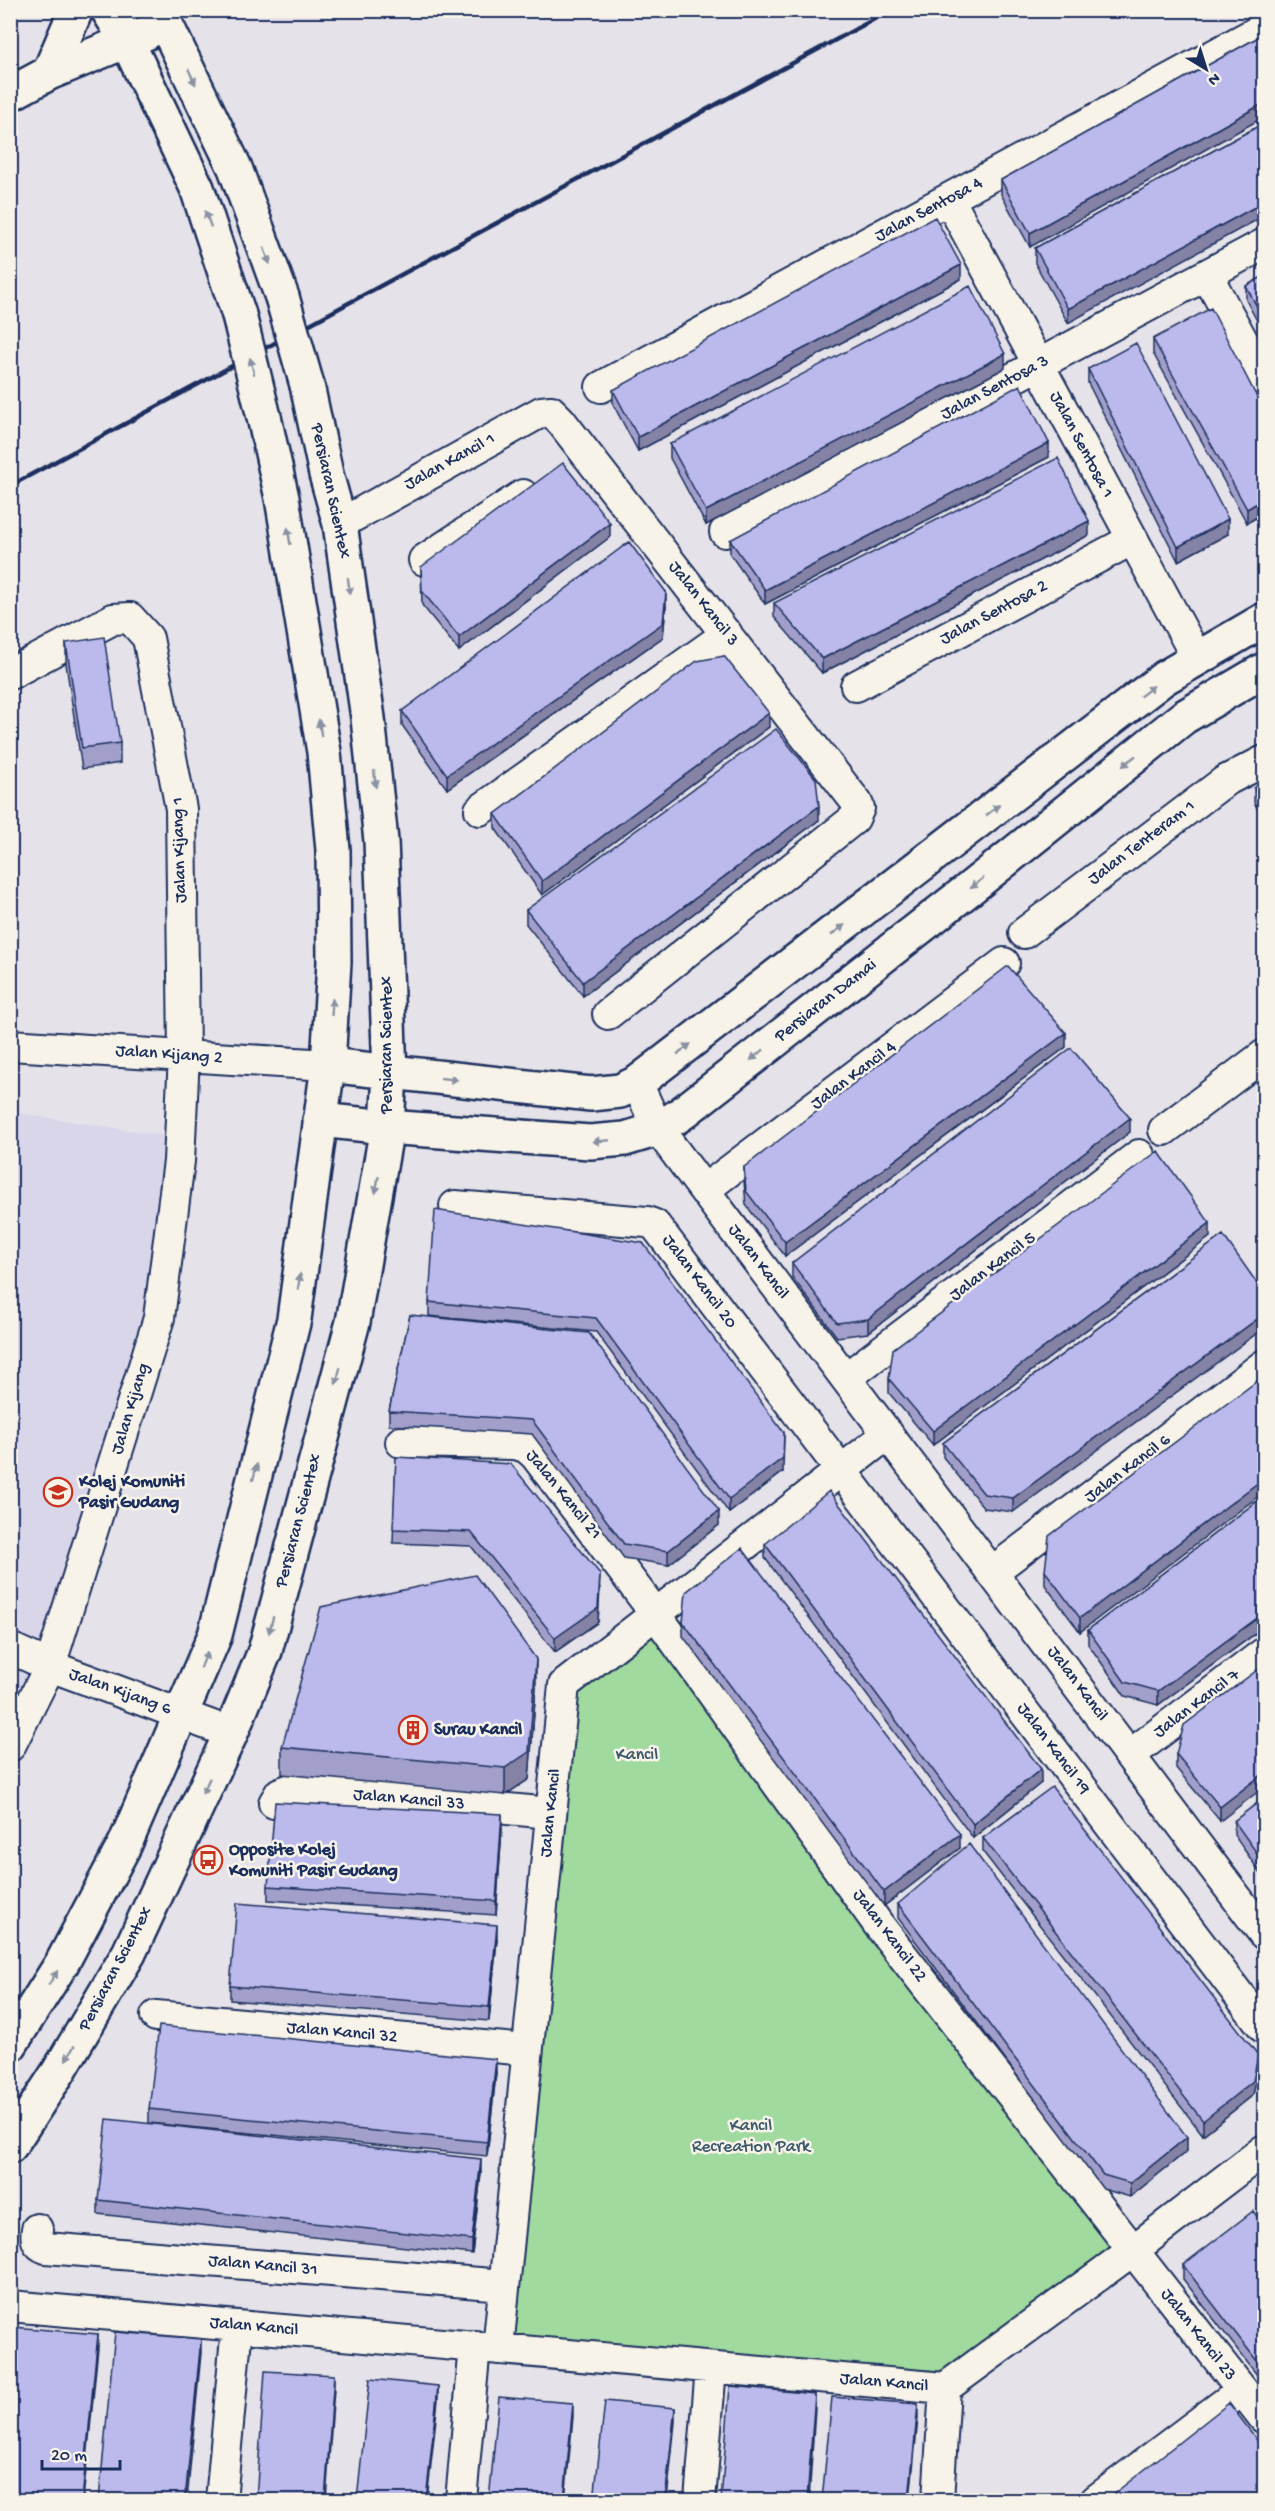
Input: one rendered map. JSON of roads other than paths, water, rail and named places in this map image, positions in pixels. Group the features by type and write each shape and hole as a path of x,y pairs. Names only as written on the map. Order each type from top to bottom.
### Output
{"main road":[{"path":"49,73 76,10"},
{"path":"10,2045 62,1963 125,1844 215,1635 294,1319 328,1065 334,962 333,873 324,752 282,498 264,417 239,315 197,188 127,41 108,10"},
{"path":"10,94 49,73 127,41 163,17"},
{"name":"Persiaran Scientex","path":"10,2146 59,2071 129,1953 231,1733 265,1651 353,1322 387,1127 390,1073 381,840 368,718 340,524 326,474 307,385 282,297 235,168 163,17"},
{"path":"328,1065 591,1094 620,1091 637,1083 1164,678 1264,620"},
{"name":"Persiaran Damai","path":"320,1120 590,1142 626,1139 658,1129 681,1114 968,890 1184,717 1264,670"}],"street":[{"name":"Jalan Sentosa 4","path":"601,387 1261,31"},
{"name":"Jalan Sentosa 1","path":"949,199 1197,658"},
{"name":"Jalan Sentosa 3","path":"725,532 1264,244"},
{"path":"1207,275 1264,380"},
{"name":"Jalan Kancil 1","path":"340,524 541,412 551,411 560,420"},
{"name":"Jalan Kancil 3","path":"560,420 567,466 727,634 859,808 854,819 608,1014"},
{"path":"424,560 567,466"},
{"name":"Jalan Sentosa 2","path":"856,686 1133,539"},
{"name":"Jalan Kijang 1","path":"10,674 113,619 130,618 148,638 181,809 184,1055"},
{"path":"480,810 727,634"},
{"name":"Jalan Tenteram 1","path":"1024,933 1225,781 1264,761"},
{"name":"Jalan Kancil 4","path":"704,1190 1004,963"},
{"name":"Jalan Kijang 2","path":"10,1045 328,1065"},
{"name":"Jalan Kijang","path":"10,1746 50,1666 159,1318 179,1161 184,1055"},
{"path":"1164,1130 1264,1055"},
{"name":"Jalan Kancil","path":"637,1083 658,1129 1264,1934"},
{"name":"Jalan Kancil 5","path":"846,1378 1139,1155"},
{"name":"Jalan Kancil 20","path":"455,1206 647,1222 655,1225 842,1471"},
{"name":"Jalan Kancil 6","path":"992,1572 1264,1365"},
{"name":"Jalan Kancil","path":"487,2348 504,2285 564,1685 888,1434"},
{"name":"Jalan Kancil 21","path":"402,1442 514,1444 526,1448 535,1455 655,1613"},
{"name":"Jalan Kancil 19","path":"842,1471 1264,2028"},
{"name":"Jalan Kancil 22","path":"655,1613 879,1924 1132,2251"},
{"name":"Jalan Kijang 6","path":"10,1648 50,1666 231,1733"},
{"name":"Jalan Kancil 7","path":"1130,1755 1264,1653"},
{"name":"Jalan Kancil 33","path":"274,1803 280,1792 291,1789 551,1813"},
{"name":"Jalan Kancil 32","path":"156,2016 528,2050"},
{"name":"Jalan Kancil","path":"10,2306 945,2388 1132,2251 1264,2150"},
{"name":"Jalan Kancil 31","path":"37,2229 36,2241 40,2246 46,2248 504,2285"},
{"name":"Jalan Kancil 23","path":"1132,2251 1264,2418"},
{"path":"221,2500 237,2326"},
{"path":"461,2500 487,2348"},
{"path":"700,2500 711,2368"},
{"path":"938,2500 945,2388"},
{"path":"1096,2500 1242,2390"}],"railway":[{"path":"10,486 891,10"}],"place":[{"name":"Kolej Komuniti Pasir Gudang","path":"58,1492"},
{"name":"Surau Kancil","path":"413,1730"},
{"name":"Opposite Kolej Komuniti Pasir Gudang","path":"208,1860"}],"park label":[{"name":"Kancil","path":"637,1755"},
{"name":"Kancil Recreation Park","path":"751,2136"}]}
